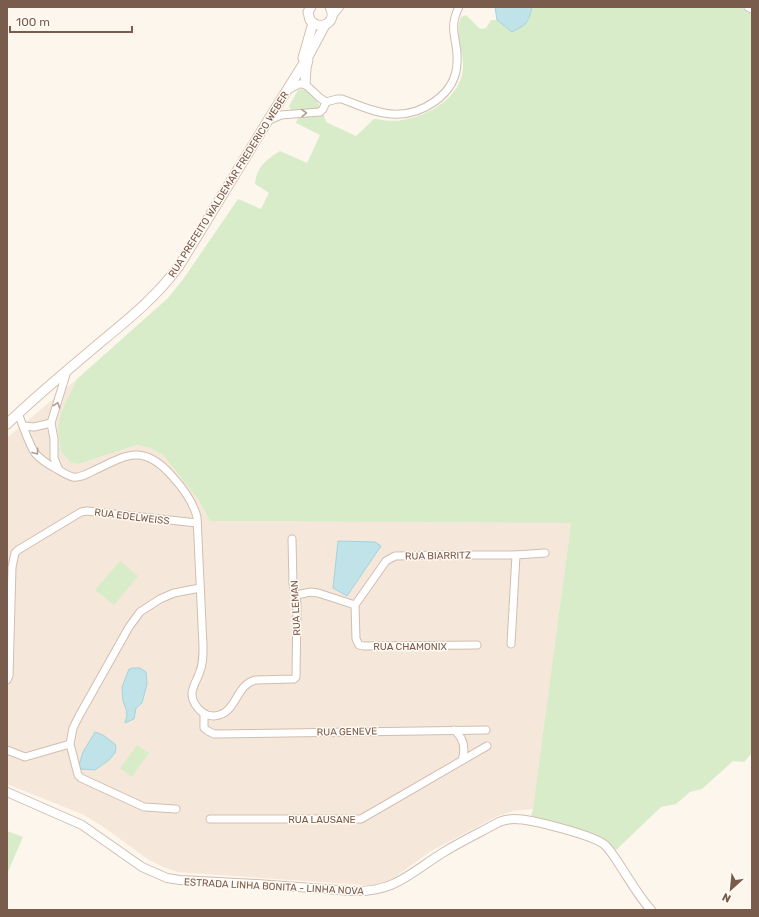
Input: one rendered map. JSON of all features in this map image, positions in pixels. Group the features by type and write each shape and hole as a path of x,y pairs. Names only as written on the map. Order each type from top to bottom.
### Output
{"main road":[{"path":"307,9 310,20 313,23 321,26 325,25"},
{"name":"RUA PREFEITO WALDEMAR FREDERICO WEBER","path":"7,424 141,308 168,282 309,55 325,25 328,23 331,12"},
{"name":"RUA PREFEITO WALDEMAR FREDERICO WEBER","path":"301,67 313,23"},
{"path":"305,84 309,55"}],"street":[{"path":"331,12 339,7"},
{"path":"287,90 299,84 305,84 326,102 342,99 375,111 391,114 403,114 416,111 432,103 449,87 458,62 453,24 455,14 459,7"},
{"path":"748,7 752,9"},
{"path":"267,122 281,115 320,112 326,102"},
{"path":"58,470 54,458 54,439 51,423 67,371"},
{"path":"18,413 34,452 46,463 58,470 74,477 82,476 118,459 129,455 138,454 148,457 165,469 185,492 197,517 200,588 202,667 192,690 192,695 196,706 204,714"},
{"path":"24,426 34,427 51,423"},
{"name":"RUA EDELWEISS","path":"7,680 9,676 12,567 15,553 18,550 81,512 87,511 197,523"},
{"name":"RUA LEMAN","path":"204,714 213,716 226,713 243,688 251,681 294,679 296,677 296,594 293,584 292,539"},
{"name":"RUA BIARRITZ","path":"355,605 386,561 395,556 546,554"},
{"path":"511,644 516,555"},
{"path":"176,809 144,807 81,778 78,775 70,744 73,728 79,716 129,627 140,612 160,599 174,593 200,588"},
{"path":"296,594 311,592 318,593 355,605"},
{"name":"RUA CHAMONIX","path":"355,605 356,639 357,643 363,646 477,645"},
{"name":"RUA GENEVE","path":"204,714 204,728 214,734 486,730"},
{"path":"454,730 464,744 464,754 462,760"},
{"path":"7,750 25,757 70,744"},
{"name":"RUA LAUSANE","path":"210,819 361,819 487,746"},
{"name":"ESTRADA LINHA BONITA - LINHA NOVA","path":"7,792 82,825 142,867 167,878 367,892 379,890 402,881 445,851 499,822 507,819 534,822 597,839 613,855 637,892 651,910"}],"shaded area":[{"path":"77,379 61,412 61,452 67,459 71,463 79,464 137,445 150,448 163,455 198,499 210,521 571,523 534,809 513,811 498,816 431,851 391,880 378,885 362,885 177,872 149,860 102,826 84,815 7,784 7,438"}],"green space":[{"path":"532,7 752,7 752,753 744,762 733,761 702,789 690,792 676,804 661,807 616,850 605,840 595,835 531,816 571,523 210,521 198,499 163,455 150,448 137,445 79,464 71,463 61,452 58,429 61,412 77,379 168,298 184,278 238,199 261,209 269,193 255,184 260,168 263,164 270,157 280,151 307,163 320,135 296,123 298,118 324,115 326,122 356,136 374,119 399,121 412,118 432,110 450,97 461,79 463,62 458,29 461,17 466,15 480,29 486,28 491,20 497,20 512,32 529,20"},
{"path":"301,89 312,95 320,106 319,109 291,110 289,106 298,90"},
{"path":"120,561 138,576 114,605 95,590"},
{"path":"137,745 149,753 132,777 120,768"},
{"path":"7,831 23,837 7,874"}],"water":[{"path":"495,7 532,7 526,23 512,32 497,20"},
{"path":"338,541 375,542 381,546 347,596 333,588"},
{"path":"140,668 146,672 147,684 142,703 136,708 134,719 125,723 127,715 123,701 122,687 129,669"},
{"path":"95,732 103,735 115,744 115,753 109,760 95,770 81,769 79,765 83,752"}]}
